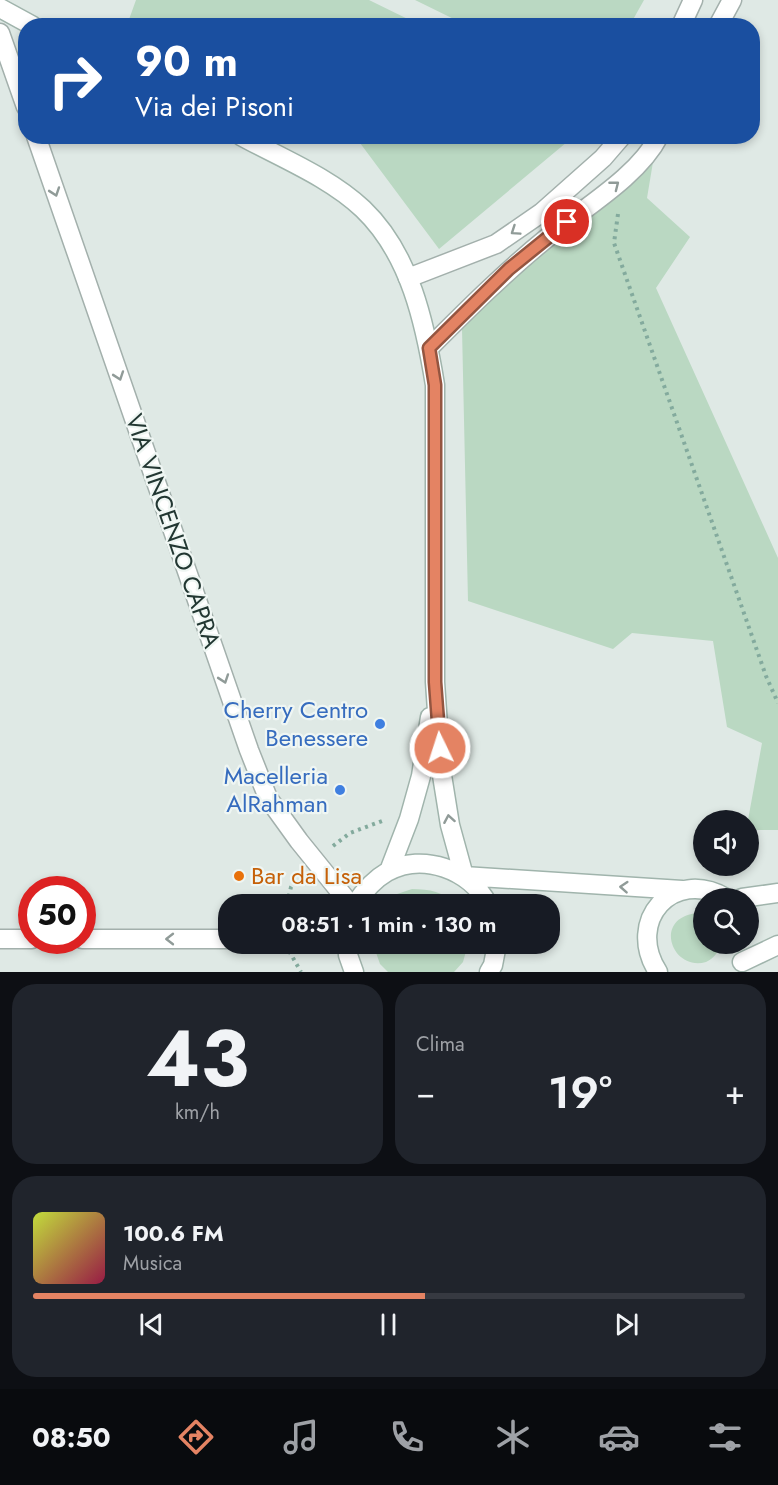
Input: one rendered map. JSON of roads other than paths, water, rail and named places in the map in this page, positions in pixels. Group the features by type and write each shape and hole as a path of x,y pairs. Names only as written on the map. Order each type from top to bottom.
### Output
{"main road":[{"path":"685,18 693,0"},
{"path":"722,18 732,0"},
{"path":"0,8 18,18"},
{"path":"0,33 18,84"},
{"name":"VIA VINCENZO CAPRA","path":"39,144 249,750 268,798 299,841 344,894"},
{"path":"256,144 327,183 363,210 394,249 408,278 429,348 435,385 435,682 441,770 450,825 464,876"},
{"path":"408,278 496,244 541,213 603,158 615,144"},
{"path":"429,348 509,269 624,178 655,144"},
{"path":"389,871 409,819 422,776 435,682"},
{"path":"360,894 367,886 389,871 414,864 440,865 464,876 483,894"},
{"path":"464,876 682,890 693,889"},
{"path":"658,972 649,957 646,941 648,924 655,910 667,898 682,890"},
{"path":"759,895 778,892"},
{"path":"0,939 18,939"},
{"path":"96,939 218,939"},
{"path":"738,967 778,945"},
{"path":"348,954 354,972"},
{"path":"489,972 495,954"}],"place":[{"name":"Cherry Centro Benessere","path":"380,724"},
{"name":"Macelleria AlRahman","path":"340,790"},
{"name":"Bar da Lisa","path":"239,876"}]}
